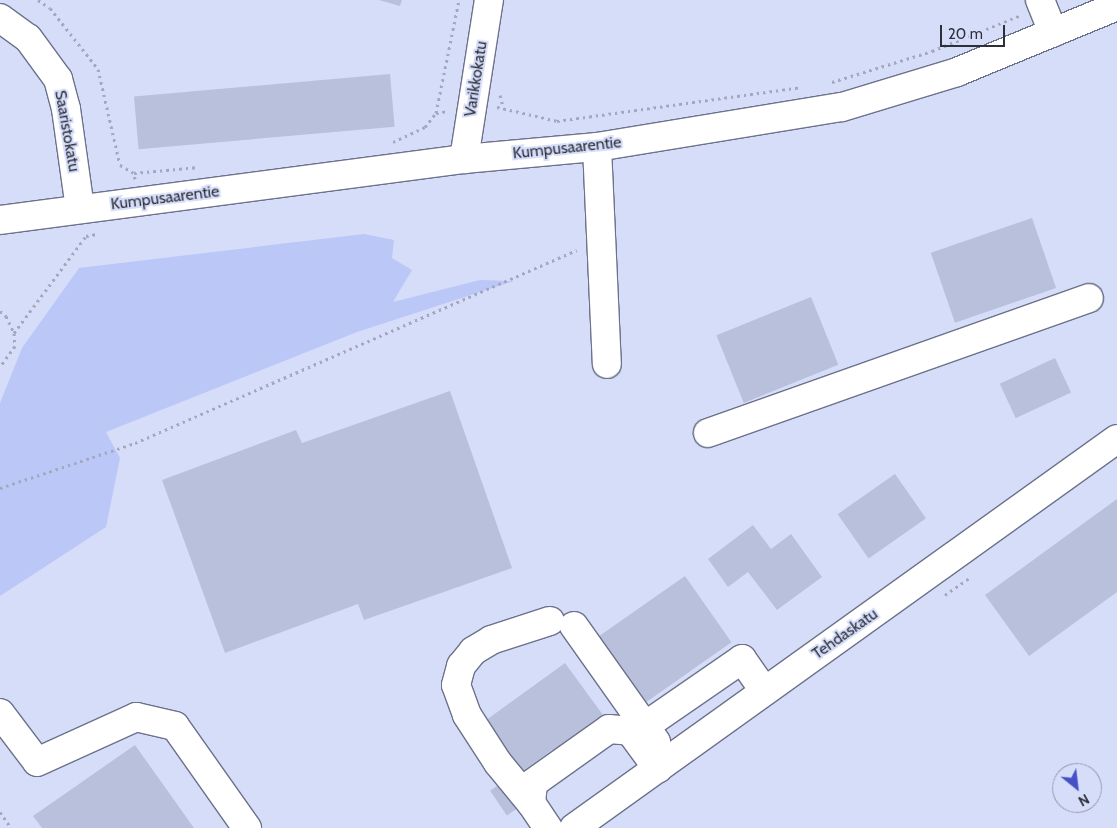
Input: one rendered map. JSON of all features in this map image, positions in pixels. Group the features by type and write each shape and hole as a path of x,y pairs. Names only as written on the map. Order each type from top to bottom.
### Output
{"street":[{"name":"Varikkokatu","path":"464,159 489,0"},
{"path":"1041,3 1053,33"},
{"name":"Kumpusaarentie","path":"0,220 464,159 597,147 842,107 957,72 1117,6"},
{"name":"Saaristokatu","path":"0,18 28,38 58,79 66,109 80,209"},
{"path":"597,147 607,364"},
{"path":"708,433 1090,298"},
{"name":"Tehdaskatu","path":"574,828 1117,439"},
{"path":"548,828 498,763 467,715 456,685 461,666 473,650 490,640 562,624 645,726 664,765"},
{"path":"645,726 742,659 764,691"},
{"path":"0,713 37,762 136,718 176,726 247,828"},
{"path":"530,803 533,783 609,729 630,731 664,765"}],"path":[{"path":"38,0 50,8 98,69 120,165 134,173"},
{"path":"389,143 425,127 436,113 459,0"},
{"path":"830,82 932,51 1041,3"},
{"path":"436,113 503,106 528,116 557,121 810,85"},
{"path":"0,488 135,443 601,240"},
{"path":"0,311 10,324 15,346 0,367"},
{"path":"0,812 11,828"}],"shaded area":[{"path":"364,234 394,240 392,258 412,270 393,302 480,280 514,281 357,332 106,432 120,458 106,527 0,596 0,403 22,348 79,268"}],"building":[{"path":"379,0 402,0 400,6"},
{"path":"390,74 395,127 139,149 134,96"},
{"path":"1032,218 1056,288 955,323 931,253"},
{"path":"811,297 838,365 744,403 716,335"},
{"path":"1055,358 1071,392 1016,418 1000,384"},
{"path":"450,391 512,568 364,620 358,604 225,653 162,480 296,430 302,443"},
{"path":"895,474 926,518 869,558 838,514"},
{"path":"1117,499 1117,592 1029,656 985,595"},
{"path":"753,525 771,549 791,534 822,577 777,610 748,572 728,587 708,559"},
{"path":"685,576 731,642 639,707 592,641"},
{"path":"565,663 603,715 568,740 572,746 557,757 552,750 515,777 478,726"},
{"path":"135,745 194,828 42,828 33,816"},
{"path":"500,784 517,809 507,816 490,791"}]}
